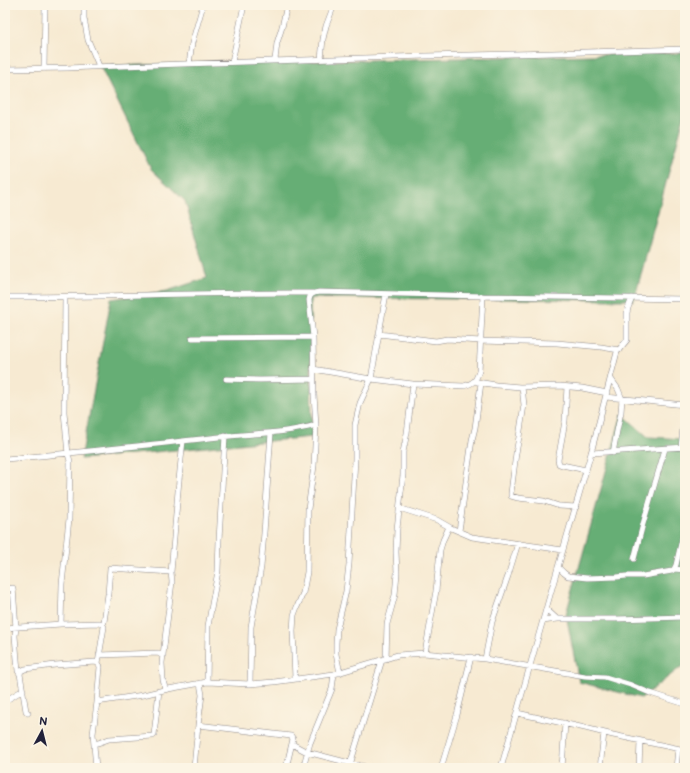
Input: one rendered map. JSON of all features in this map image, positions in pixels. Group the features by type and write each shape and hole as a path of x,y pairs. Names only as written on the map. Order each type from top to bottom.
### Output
{"street":[{"path":"44,69 45,5"},
{"path":"84,5 84,18 88,40 99,66"},
{"path":"189,64 192,43 203,5"},
{"path":"232,62 244,5"},
{"path":"275,60 277,43 288,5"},
{"path":"321,59 326,26 334,5"},
{"path":"5,69 685,49"},
{"path":"5,297 319,292 685,299"},
{"path":"295,678 293,631 294,616 303,593 307,572 308,509 314,466 316,425 313,337 309,300 313,293"},
{"path":"340,673 336,654 336,643 337,628 346,590 349,564 355,459 355,425 360,403 371,379 386,294"},
{"path":"474,382 479,371 483,296"},
{"path":"61,624 62,584 69,519 70,461 64,412 65,297"},
{"path":"501,768 576,507 619,350 626,342 627,313 632,298"},
{"path":"379,334 436,340 447,339 557,343 619,350"},
{"path":"192,338 313,337"},
{"path":"314,369 371,379 413,384 464,386 474,382 481,382 522,387 582,388 622,398 685,406 683,448 591,453"},
{"path":"226,379 314,379"},
{"path":"611,379 622,398 621,412 613,453"},
{"path":"459,532 481,382"},
{"path":"350,766 384,660 387,624 397,574 396,552 403,475 403,452 413,384"},
{"path":"522,387 524,406 511,496 544,501 559,506 576,507"},
{"path":"567,387 565,421 558,460 559,464 586,470"},
{"path":"5,459 68,454 225,436 271,433 298,430 316,425"},
{"path":"250,684 251,627 262,554 271,433"},
{"path":"207,682 208,626 218,571 225,436"},
{"path":"168,689 165,688 163,680 162,662 172,582 171,572 177,510 176,498 183,441"},
{"path":"634,559 665,449"},
{"path":"399,508 437,520 459,532 477,538 563,550"},
{"path":"674,569 685,526"},
{"path":"426,653 437,585 440,550 449,527"},
{"path":"485,659 492,622 518,543"},
{"path":"558,567 568,576 587,578 643,576 672,571 674,569 685,570"},
{"path":"96,768 93,734 100,667 98,663 104,627 102,624 104,622 108,594 110,568 171,572"},
{"path":"5,589 13,588 18,671 20,674 26,712 28,713"},
{"path":"546,609 557,619"},
{"path":"543,621 557,619 685,617"},
{"path":"5,628 100,622 102,624"},
{"path":"99,655 158,653 163,656"},
{"path":"97,702 207,682 250,684 334,674 398,655 426,653 471,657 612,679 685,704"},
{"path":"441,768 457,716 471,657"},
{"path":"20,674 21,671 25,669 55,665 98,663"},
{"path":"303,768 310,743 332,689 334,674"},
{"path":"194,768 202,695 202,687 200,683"},
{"path":"5,701 23,690"},
{"path":"94,743 109,739 154,735 160,691"},
{"path":"517,713 685,750"},
{"path":"562,768 565,724"},
{"path":"198,725 291,736 294,739 286,768"},
{"path":"600,768 604,733"},
{"path":"639,768 640,741"},
{"path":"292,744 307,752 350,766 369,768"},
{"path":"676,768 678,749"}],"green space":[{"path":"685,53 685,113 634,300 310,298 312,437 81,459 111,299 167,291 207,278 185,201 151,169 100,66"},
{"path":"622,414 648,437 685,439 685,664 641,698 579,682 566,614"}]}
